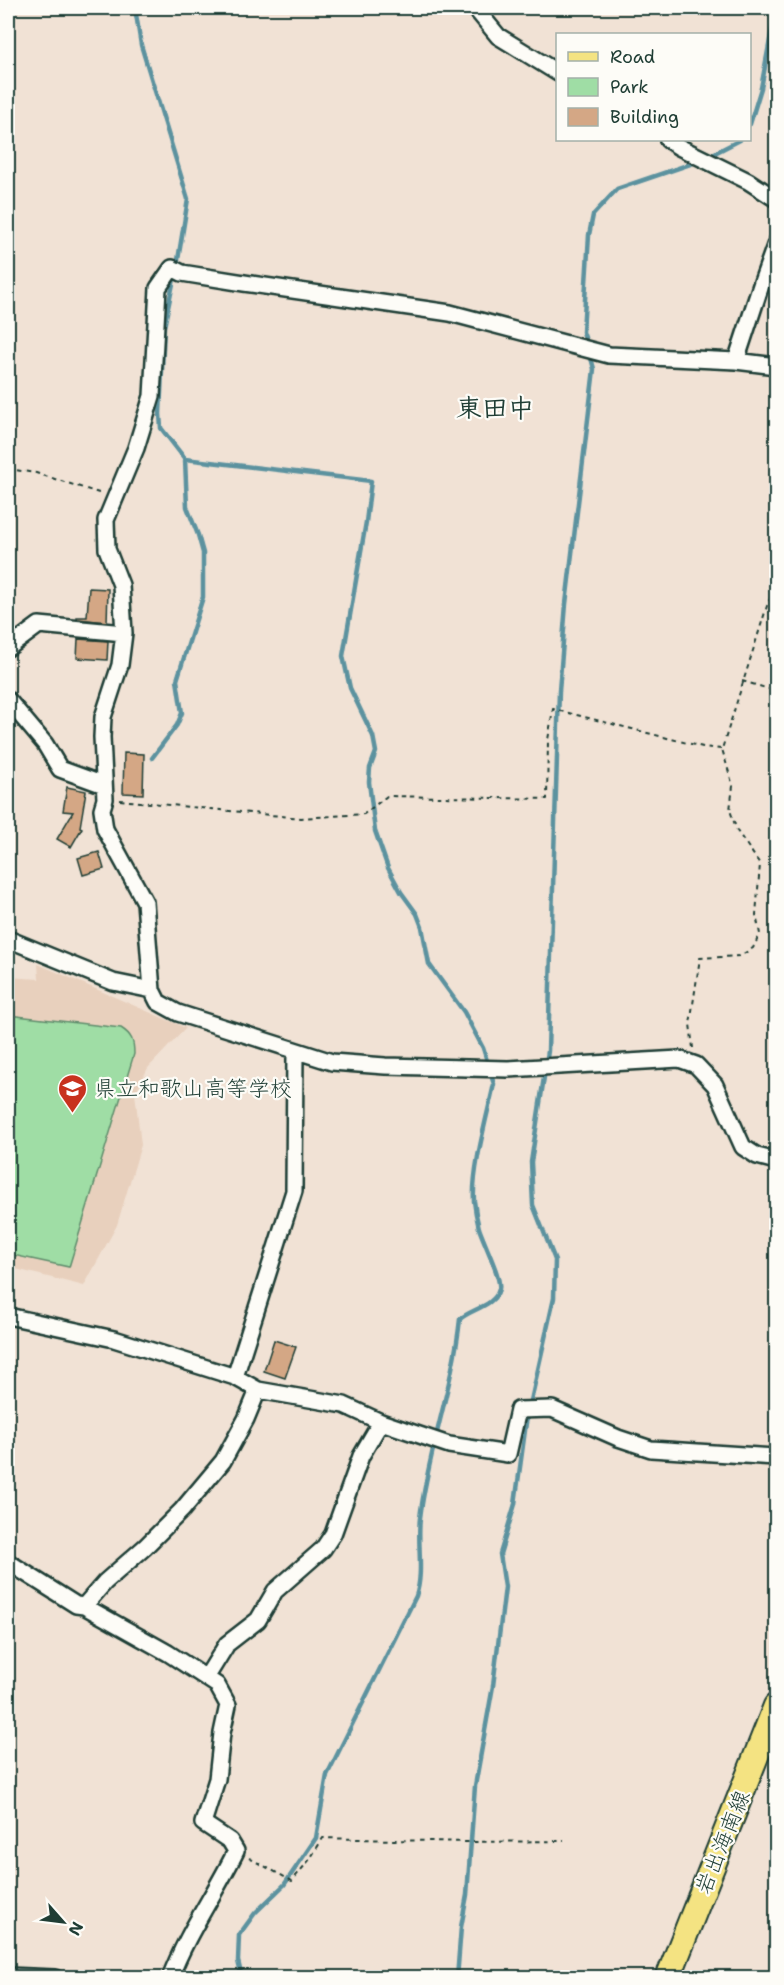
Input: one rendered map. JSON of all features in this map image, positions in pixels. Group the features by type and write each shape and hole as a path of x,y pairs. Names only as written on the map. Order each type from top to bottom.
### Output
{"main road":[{"name":"岩出海南線","path":"668,1977 777,1706"}],"street":[{"path":"475,8 498,36 556,72"},
{"path":"670,141 748,181 777,199"},
{"path":"736,361 777,243"},
{"path":"777,366 736,361 609,355 450,313 182,273 172,268 158,288 152,396 136,448 106,520 107,549 121,585 124,633 120,665 103,717 102,737 105,792 102,809 105,829 145,902 152,990 158,1002 178,1012 295,1052 332,1062 385,1066 508,1069 679,1059 696,1065 715,1085 743,1148 756,1156 777,1161"},
{"path":"8,648 39,625 124,633"},
{"path":"8,700 45,744 60,769 105,792"},
{"path":"8,939 113,982 152,990"},
{"path":"235,1377 294,1191 295,1052"},
{"path":"8,1319 114,1339 235,1377 258,1390 344,1405 381,1422 449,1444 508,1454 518,1410 552,1409 618,1438 651,1449 777,1457"},
{"path":"84,1606 105,1582 182,1510 223,1461 246,1419 258,1390"},
{"path":"206,1678 227,1644 258,1620 275,1591 323,1549 333,1534 361,1456 381,1422"},
{"path":"8,1562 76,1605 84,1606 168,1653 217,1685 228,1705 222,1733 218,1779 203,1824 230,1841 236,1851 180,1950 170,1977"},
{"path":"8,1976 55,1977"}],"path":[{"path":"8,469 36,473 116,499"},
{"path":"696,1065 690,1024 700,958 740,956 753,948 760,934 756,915 760,864 737,831 730,810 734,786 722,749 767,606 777,585"},
{"path":"742,681 777,691"},
{"path":"105,792 301,819 364,814 387,796 547,799 548,740 553,709 703,747 722,749"},
{"path":"236,1851 292,1881 323,1838 564,1842"}],"shaded area":[{"name":"県立和歌山高等学校","path":"38,964 186,1028 148,1068 135,1093 141,1145 117,1225 84,1286 8,1267 8,977 39,979"}],"green space":[{"name":"県立和歌山高等学校","path":"8,1015 121,1028 128,1033 133,1042 134,1054 69,1267 8,1254"}],"building":[{"path":"89,588 108,589 107,622 77,619 77,617 87,617"},
{"path":"78,639 108,641 107,660 77,658"},
{"path":"124,753 144,754 143,794 123,793"},
{"path":"67,787 86,791 80,827 82,828 71,847 57,839 73,812 63,811"},
{"path":"99,852 104,869 83,875 78,858"},
{"path":"274,1340 296,1347 285,1378 264,1371"}],"waterway":[{"path":"135,8 141,45 188,199 177,266"},
{"path":"751,121 761,88 776,8"},
{"path":"707,157 738,141"},
{"path":"588,346 583,332 589,235 593,215 617,189 699,161"},
{"path":"152,758 177,725 182,713 177,680 203,597 203,553 187,507 185,459 161,428 164,327 175,274"},
{"path":"457,1978 461,1927 467,1895 475,1786 493,1686 505,1587 500,1554 515,1504 526,1423 554,1298 555,1260 533,1205 531,1162 548,1051 559,691 566,604 594,369 590,354"},
{"path":"185,459 371,481 343,656 350,688 373,736 376,752 370,768 369,782 375,831 388,868 401,892 417,914 422,927 429,964 464,1012 483,1048 488,1064"},
{"path":"242,1978 238,1961 239,1935 255,1913 284,1885 316,1838 327,1775 416,1596 420,1577 420,1518 452,1369 460,1319 488,1303 497,1295 499,1289 495,1268 479,1228 474,1201 478,1159 494,1084 490,1072"}],"place":[{"name":"県立和歌山高等学校","path":"73,1114"}],"district":[{"name":"東田中","path":"495,408"}]}
